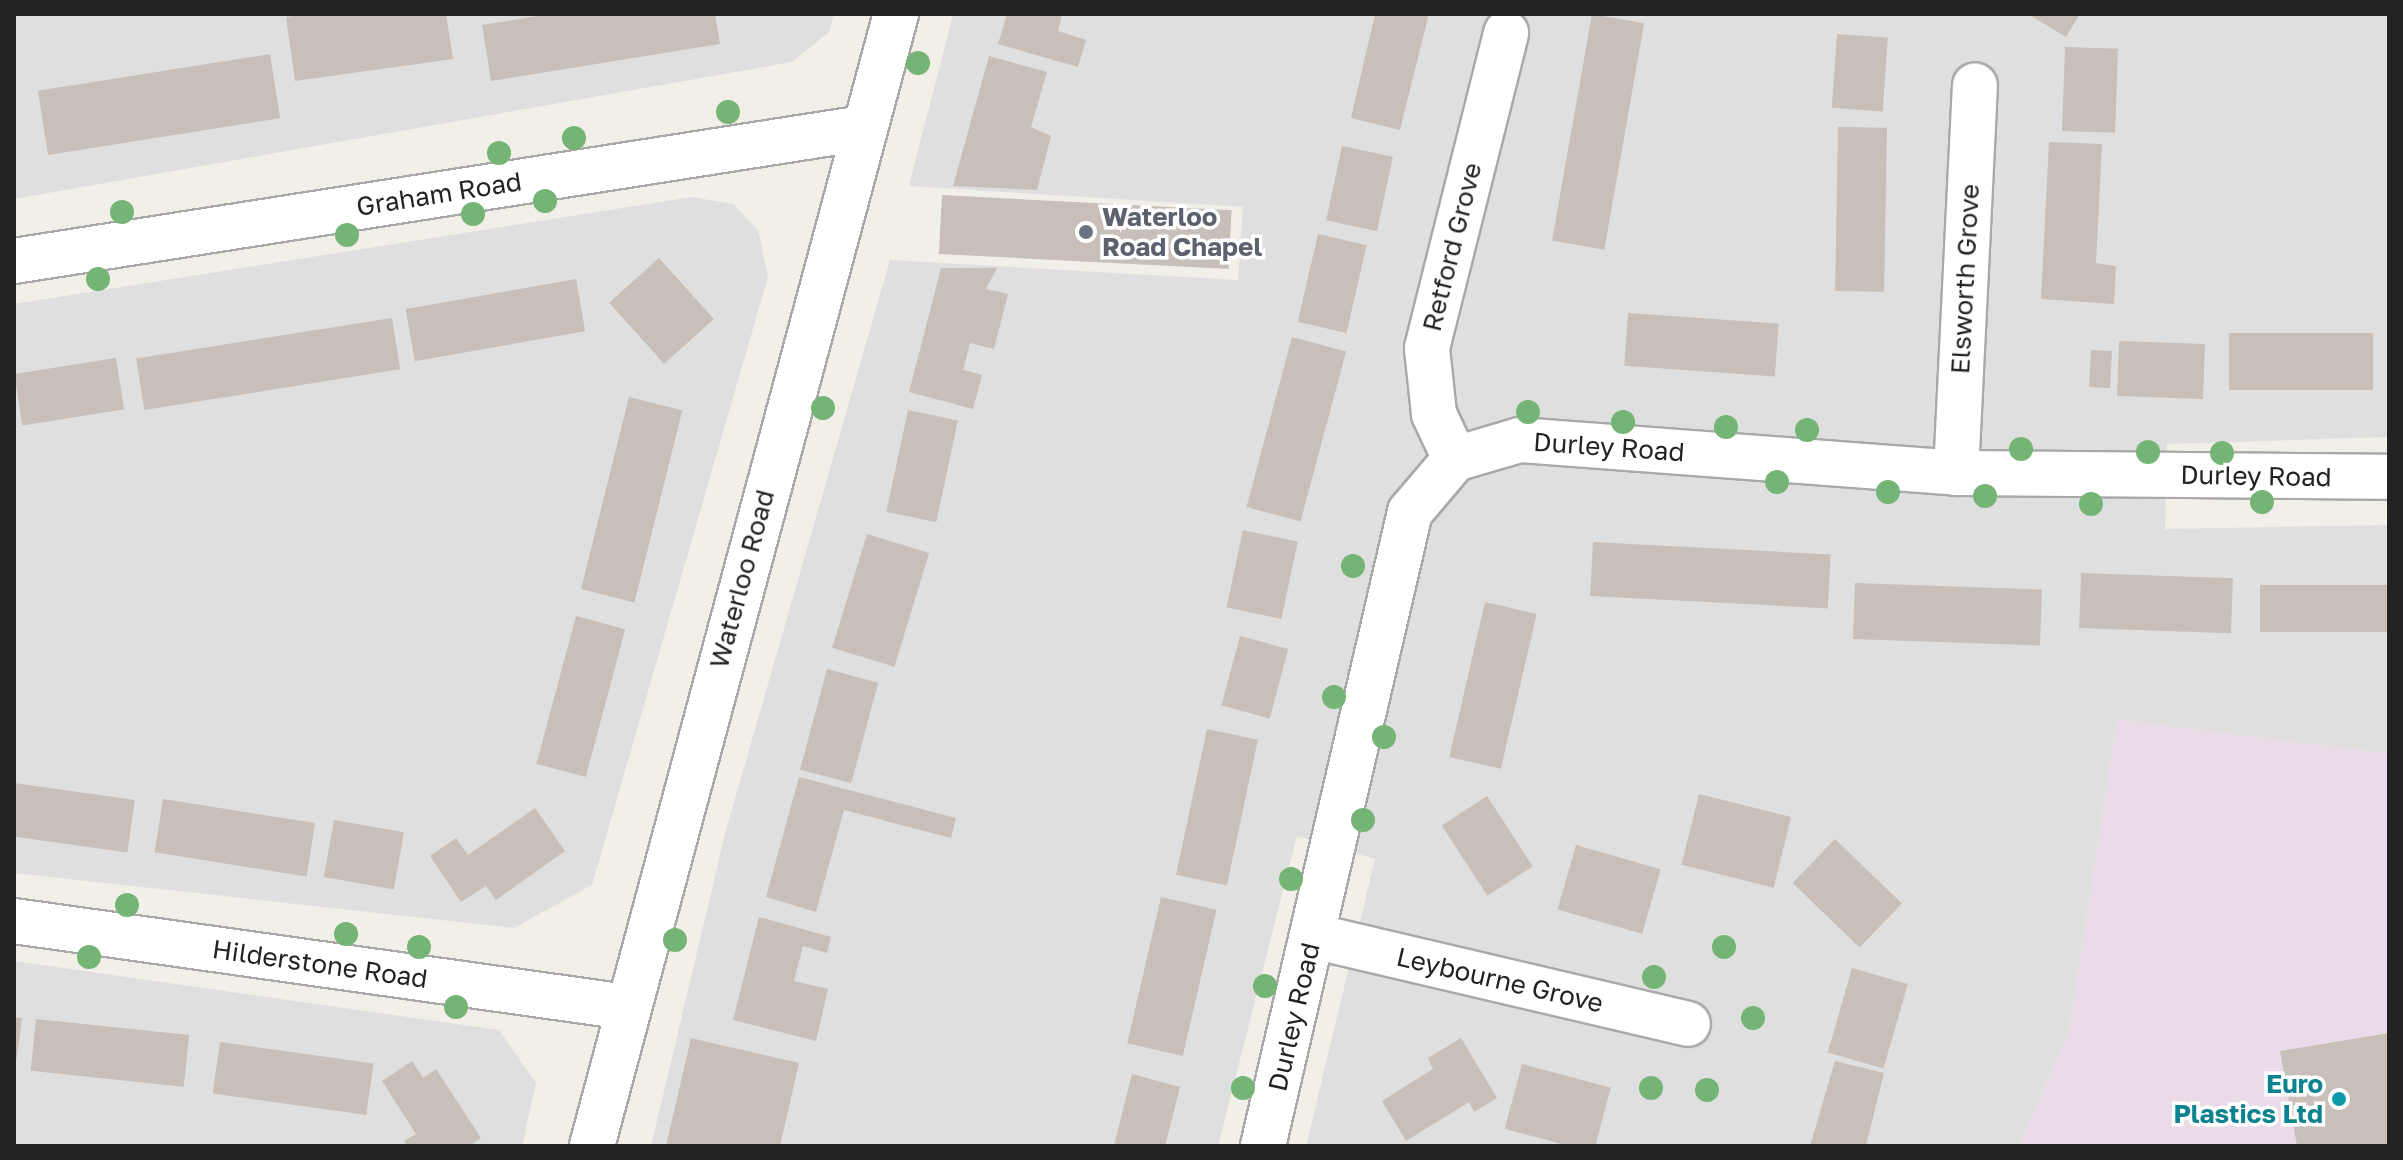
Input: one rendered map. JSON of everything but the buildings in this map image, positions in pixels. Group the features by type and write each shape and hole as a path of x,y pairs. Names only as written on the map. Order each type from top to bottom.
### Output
{"street":[{"name":"Waterloo Road","path":"592,1146 896,14"},
{"name":"Retford Grove","path":"1455,459 1434,414 1427,348 1506,33"},
{"name":"Elsworth Grove","path":"1956,473 1975,85"},
{"name":"Graham Road","path":"14,261 863,128"},
{"name":"Durley Road","path":"1263,1146 1410,512 1455,459 1520,440 1956,473 2389,477"},
{"name":"Hilderstone Road","path":"14,921 627,1007"},
{"name":"Leybourne Grove","path":"1313,936 1688,1024"}],"shaded area":[{"path":"14,14 834,14 829,32 792,62 14,199"},
{"path":"953,14 2389,14 2389,437 2167,444 2165,529 2389,525 2389,754 2117,720 2069,1032 2019,1146 1306,1146 1375,859 1297,836 1218,1146 651,1146 726,830 890,260 1238,280 1243,207 909,186"},
{"path":"692,197 733,204 758,230 768,277 592,885 514,928 14,873 14,304"},
{"path":"2117,720 2389,754 2389,1146 2019,1146 2069,1032"},
{"path":"14,961 499,1030 536,1083 522,1146 14,1146"}],"place":[{"name":"Waterloo Road Chapel","path":"1086,232"},
{"name":"Euro Plastics Ltd","path":"2339,1099"}]}
